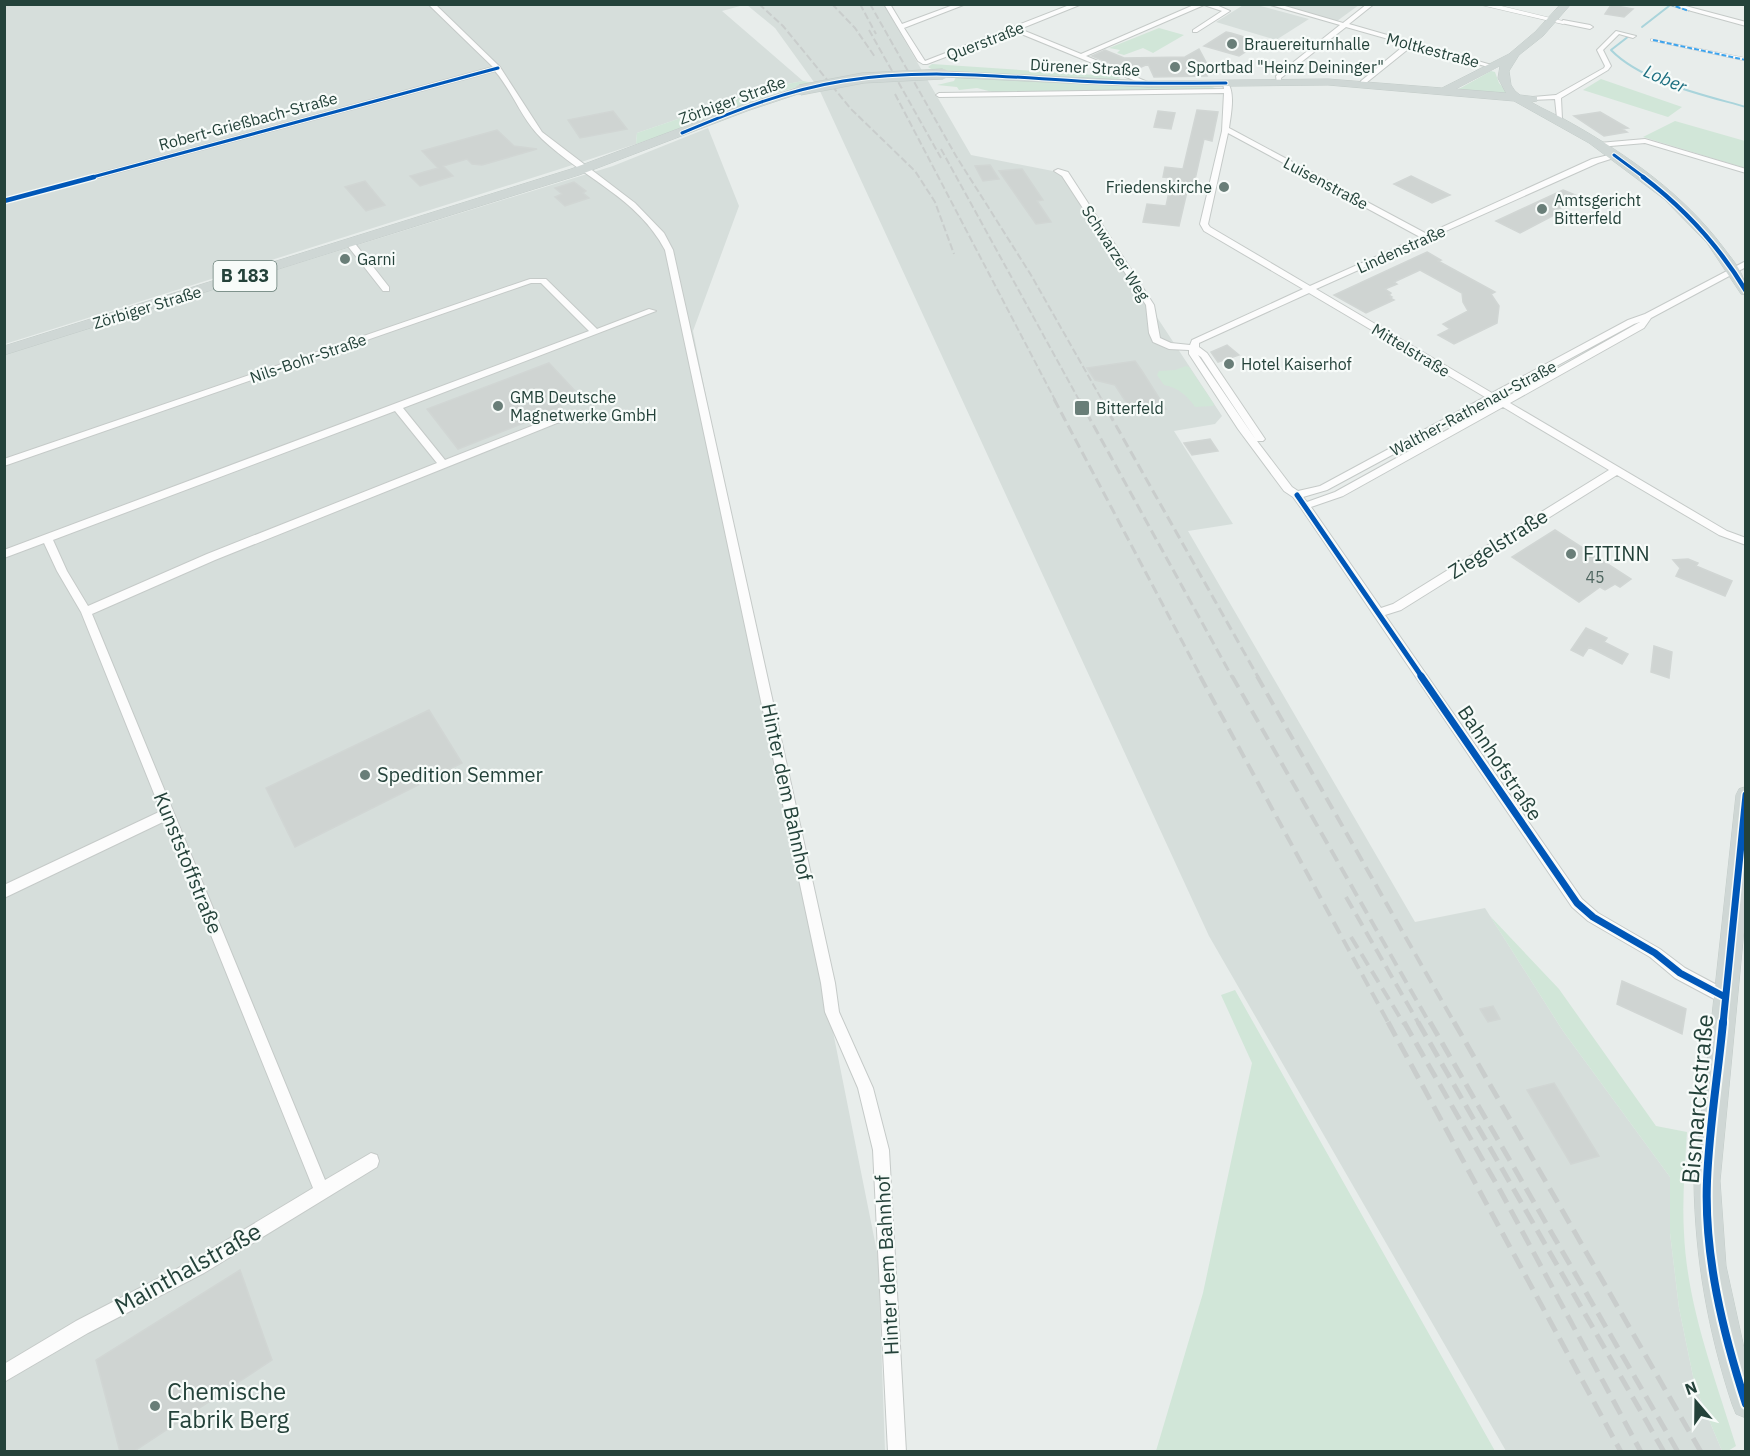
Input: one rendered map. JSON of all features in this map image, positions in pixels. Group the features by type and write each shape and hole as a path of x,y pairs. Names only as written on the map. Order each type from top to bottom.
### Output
{"main road":[{"path":"1558,21 1566,4"},
{"path":"1441,93 1512,56 1539,34 1548,32 1575,4"},
{"path":"1512,56 1505,69 1504,83 1519,99 1546,116 1563,121"},
{"path":"1505,69 1515,84 1533,99 1614,155 1655,186 1690,217 1720,249 1740,266 1746,291"},
{"name":"Dürener Straße","path":"943,74 1125,78 1148,84 1227,87 1279,82 1362,85 1533,99"},
{"name":"Zörbiger Straße","path":"4,351 587,168 750,105 800,90 870,77 943,74"},
{"name":"Bismarckstraße","path":"1746,795 1707,1173 1707,1231 1712,1276 1722,1326 1746,1404"}],"street":[{"name":"Hinter dem Bahnhof","path":"431,4 498,68 545,138 587,168 654,224 669,250 826,971 832,1012 865,1088 881,1150 897,1452"},
{"path":"887,4 901,27 963,4"},
{"path":"1054,4 1066,9"},
{"name":"Querstraße","path":"901,27 921,61 925,63 1079,4"},
{"path":"1081,56 1202,4"},
{"path":"1195,32 1227,11 1207,4"},
{"name":"Moltkestraße","path":"1270,4 1408,46 1492,66"},
{"path":"1279,82 1278,77 1346,26 1371,4"},
{"path":"1480,4 1590,27"},
{"path":"1669,4 1746,24"},
{"path":"1015,29 1081,56 1125,78"},
{"path":"1533,99 1558,97 1606,69 1608,66 1600,50 1621,33 1633,36"},
{"path":"1653,40 1746,60"},
{"path":"1362,85 1408,46"},
{"name":"Robert-Grießbach-Straße","path":"4,201 498,68"},
{"name":"Dürener Straße","path":"939,94 1227,87"},
{"name":"Mittelstraße","path":"1227,87 1224,129 1204,224 1207,229 1724,533 1746,542"},
{"path":"1558,97 1563,121"},
{"name":"Luisenstraße","path":"1224,129 1427,237"},
{"path":"1599,145 1645,141 1746,171"},
{"name":"Lindenstraße","path":"1194,348 1194,344 1199,339 1614,155"},
{"name":"Schwarzer Weg","path":"1058,171 1065,174 1150,305 1156,340 1169,346 1194,348"},
{"path":"350,243 386,290"},
{"name":"Walther-Rathenau-Straße","path":"1297,495 1323,488 1497,401 1641,326 1648,316 1740,266"},
{"name":"Nils-Bohr-Straße","path":"4,463 530,281 543,281 595,332"},
{"path":"4,554 652,311"},
{"name":"Bahnhofstraße","path":"1194,348 1204,355 1251,426 1293,483 1305,507 1577,903 1593,917 1655,953 1680,973 1725,997"},
{"name":"Walther-Rathenau-Straße","path":"1305,507 1339,494 1497,401"},
{"path":"397,407 444,465"},
{"path":"86,612 211,558 555,420 594,413"},
{"name":"Ziegelstraße","path":"1377,613 1397,607 1617,470"},
{"name":"Kunststoffstraße","path":"47,538 62,571 86,612 322,1191"},
{"path":"4,892 168,813"},
{"name":"Mainthalstraße","path":"4,1374 82,1327 198,1267 370,1161"}],"shaded area":[{"path":"1245,4 1309,19 1276,40 1216,22"},
{"path":"1279,4 1359,5 1337,21"},
{"path":"5,5 738,5 740,6 722,11 803,81 771,87 637,133 636,144 5,344"},
{"path":"747,5 884,5 971,155 1058,172 1064,176 1222,416 1215,424 1174,431 1233,524 1188,531 1415,922 1485,908 1563,1031 1670,1177 1670,1233 1679,1308 1695,1386 1722,1451 1506,1451 1209,936 819,89 775,28"},
{"path":"708,128 739,206 693,331 878,1257 885,1451 5,1452 5,354 613,166"}],"green space":[{"path":"1159,28 1184,35 1153,53 1143,48 1124,55 1117,53 1120,50 1109,48"},
{"path":"932,64 1110,76 1112,73 1121,78 1114,80 933,70 928,67"},
{"path":"1491,71 1495,72 1499,83 1509,94 1457,90"},
{"path":"956,77 1126,86 1210,86 1217,89 996,93 977,88 959,90 957,87 937,85 954,81"},
{"path":"1601,79 1682,107 1668,117 1583,90"},
{"path":"803,81 813,83 746,103 636,144 637,133 771,87"},
{"path":"1675,121 1745,141 1745,168 1643,137"},
{"path":"1189,367 1214,404 1213,406 1195,407 1182,393 1164,385 1157,375 1159,371 1175,370"},
{"path":"1490,916 1559,989 1656,1126 1687,1132 1683,1208 1686,1260 1703,1341 1736,1446 1728,1451 1722,1451 1695,1386 1679,1308 1670,1233 1670,1177 1563,1031"},
{"path":"1235,990 1495,1451 1156,1451 1203,1293 1252,1063 1221,995"}],"building":[{"path":"1611,5 1633,9 1624,17 1605,14"},
{"name":"Brauereiturnhalle","path":"1226,32 1261,42 1239,56 1204,46"},
{"path":"1199,49 1207,64 1201,64 1207,76 1154,77 1148,64 1130,72 1092,56 1105,50 1124,58 1185,57"},
{"path":"1197,110 1218,112 1212,141 1204,139 1194,184 1189,183 1179,226 1143,222 1147,204 1166,206 1172,178 1163,177 1165,167 1183,169"},
{"path":"613,111 627,129 580,138 568,120"},
{"path":"1158,111 1175,113 1171,129 1154,127"},
{"path":"1600,112 1628,128 1622,129 1627,132 1604,136 1574,116"},
{"path":"497,130 514,146 537,149 482,165 472,164 467,159 443,166 453,176 420,186 410,176 438,168 422,151"},
{"path":"990,165 999,179 983,181 975,166"},
{"path":"1022,169 1043,200 1037,201 1051,222 1036,224 999,171"},
{"path":"1411,176 1450,195 1432,203 1394,184"},
{"path":"365,181 385,205 366,211 345,187"},
{"path":"574,182 586,191 583,193 589,198 565,206 555,197 562,194 555,188"},
{"path":"1563,190 1580,197 1554,211 1558,213 1520,233 1496,221"},
{"path":"1427,252 1441,260 1438,261 1495,292 1491,294 1499,306 1497,323 1454,344 1438,335 1450,329 1443,324 1468,311 1463,302 1462,293 1420,270 1394,282 1397,284 1385,289 1391,293 1390,298 1394,300 1366,313 1334,295"},
{"path":"1227,345 1239,355 1218,362 1211,352"},
{"path":"1135,361 1166,409 1133,413 1115,385 1095,380 1087,368"},
{"name":"GMB Deutsche Magnetwerke GmbH","path":"549,363 577,393 557,401 562,408 458,449 427,409"},
{"path":"1210,439 1218,451 1192,455 1184,443"},
{"path":"1555,530 1631,579 1620,587 1615,584 1605,590 1600,587 1579,602 1512,557"},
{"path":"1688,559 1698,563 1696,566 1732,581 1725,596 1676,576 1680,568 1673,560"},
{"path":"1586,628 1607,638 1604,642 1628,654 1622,664 1589,647 1583,656 1571,650"},
{"path":"1654,646 1672,652 1669,678 1651,672"},
{"name":"Spedition Semmer","path":"429,710 462,763 295,847 266,788"},
{"path":"1622,981 1686,1009 1682,1034 1617,1004"},
{"path":"1493,1006 1500,1019 1488,1022 1480,1009"},
{"path":"1554,1083 1599,1156 1571,1164 1527,1090"},
{"name":"Chemische Fabrik Berg","path":"240,1270 272,1360 133,1452 120,1452 96,1360"}],"waterway":[{"name":"Lober","path":"1642,27 1669,6"},
{"name":"Lober","path":"1629,36 1611,50 1639,71 1674,86 1746,107"}],"railway":[{"path":"759,4 783,26 851,109 915,171 935,202 954,254"},
{"path":"832,4 855,28 875,57"},
{"path":"860,4 876,34"},
{"path":"870,4 956,156 1031,275 1102,400"},
{"path":"869,30 941,158"},
{"path":"895,94 1055,400"},
{"path":"941,149 1079,400"},
{"path":"1054,399 1201,677"},
{"path":"1079,399 1232,677"},
{"path":"1101,399 1258,677"},
{"path":"1200,676 1389,1024"},
{"path":"1232,676 1430,1024"},
{"path":"1257,676 1455,1024"},
{"path":"1346,897 1419,1024"},
{"path":"1351,937 1404,1024"},
{"path":"1388,1022 1621,1452"},
{"path":"1404,1022 1501,1192 1641,1452"},
{"path":"1418,1022 1664,1452"},
{"path":"1430,1022 1678,1452"},
{"path":"1454,1022 1701,1452"}],"marked path":[{"path":"1669,4 1689,11"},
{"path":"1653,40 1746,60"}],"cycle path":[{"path":"4,201 498,68"},
{"path":"682,133 741,109 801,90 875,77 970,74 1114,83 1226,83"},
{"path":"1614,155 1671,199 1705,233 1734,270 1746,291"},
{"path":"1297,495 1577,903 1593,917 1655,953 1680,973 1725,997"},
{"path":"1746,795 1707,1181 1712,1266 1722,1321 1746,1404"}],"place":[{"name":"Brauereiturnhalle","path":"1232,44"},
{"name":"Sportbad \"Heinz Deininger\"","path":"1175,67"},
{"name":"Friedenskirche","path":"1224,187"},
{"name":"Amtsgericht Bitterfeld","path":"1542,209"},
{"name":"Garni","path":"345,259"},
{"name":"Hotel Kaiserhof","path":"1229,364"},
{"name":"GMB Deutsche Magnetwerke GmbH","path":"498,406"},
{"name":"Bitterfeld","path":"1082,408"},
{"name":"FITINN","path":"1571,554"},
{"name":"Spedition Semmer","path":"365,775"},
{"name":"Chemische Fabrik Berg","path":"155,1406"}]}
